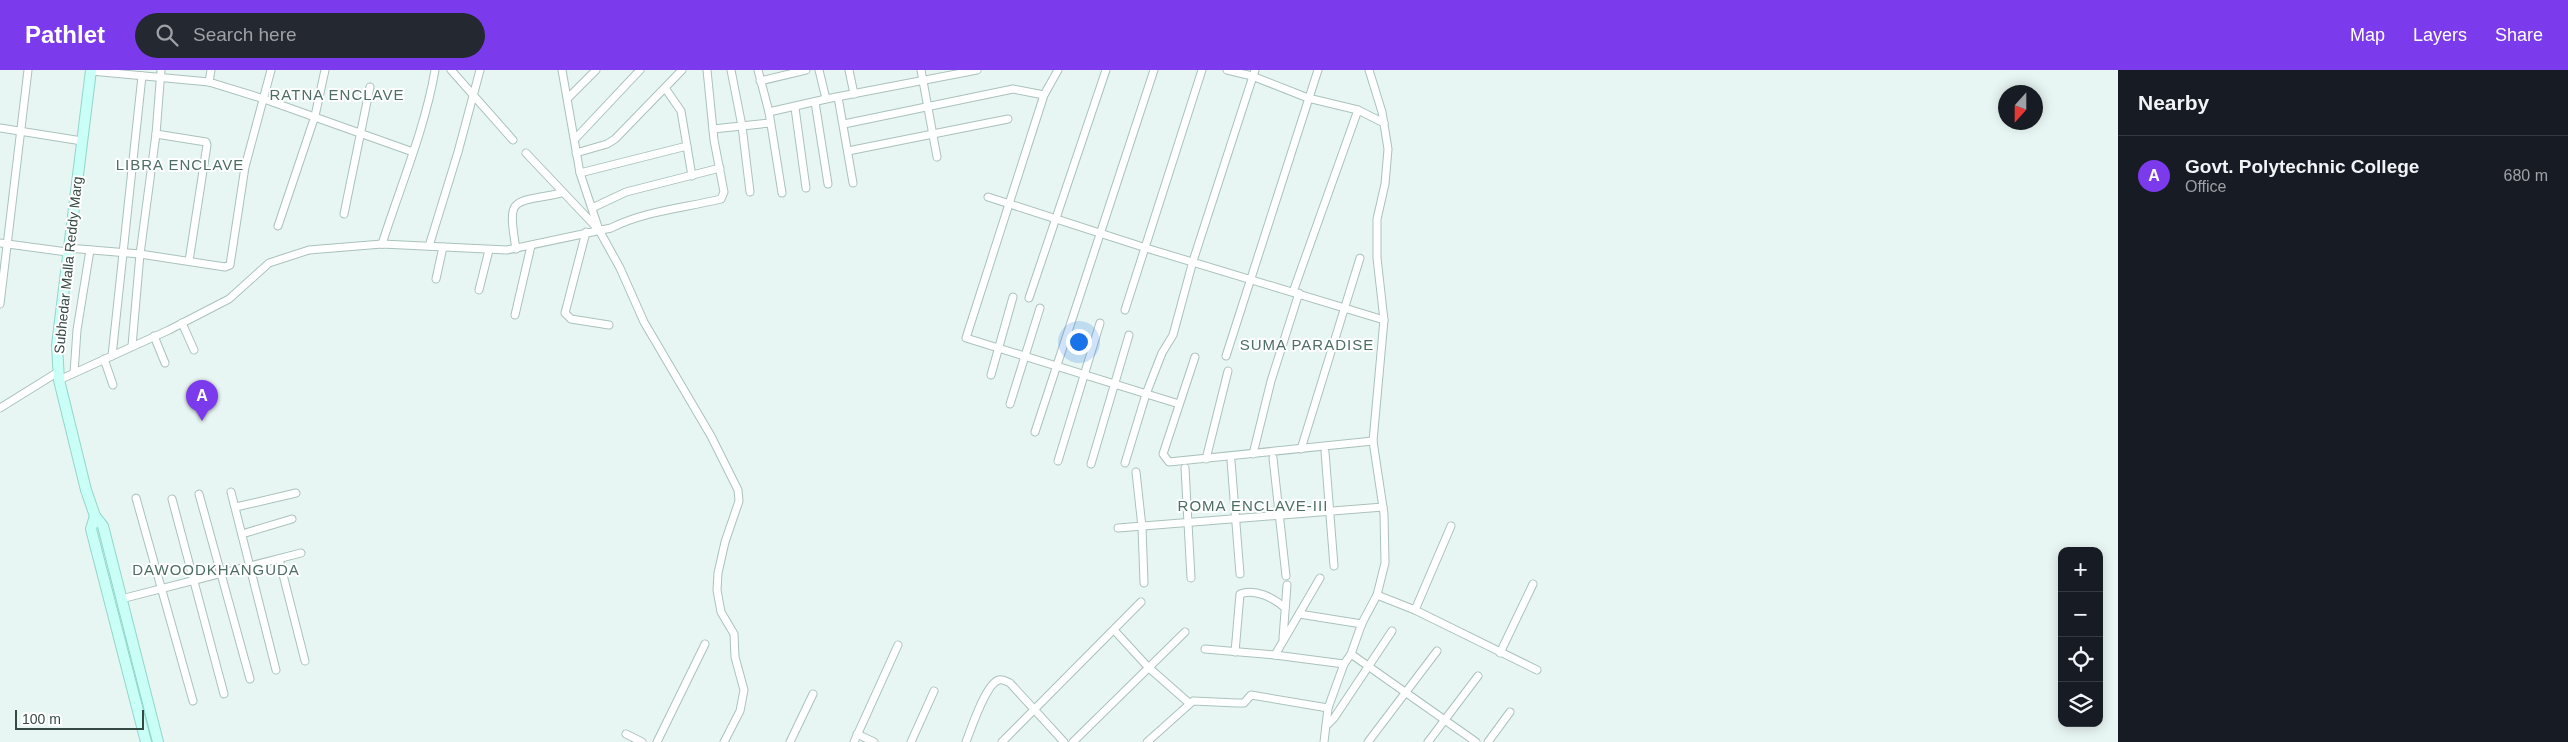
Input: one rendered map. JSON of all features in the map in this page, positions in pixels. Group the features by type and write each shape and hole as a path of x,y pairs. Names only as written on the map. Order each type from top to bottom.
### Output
{"main road":[{"name":"Subhedar Malla Reddy Marg","path":"91,70 57,342 58,376 95,516 103,526 158,742"},
{"name":"Subhedar Malla Reddy Marg","path":"95,516 91,528 146,742"}],"street":[{"path":"0,304 3,244 28,70"},
{"path":"91,70 210,82 264,98 412,152"},
{"path":"132,346 140,254 156,134 161,70"},
{"path":"210,82 211,70"},
{"path":"3,244 68,250 122,252 225,268 232,262 245,167 272,70"},
{"path":"278,226 315,116 325,70"},
{"path":"382,244 432,88 435,70"},
{"path":"451,70 513,140"},
{"path":"428,246 480,70"},
{"path":"562,70 580,173 599,230 620,268 644,322 711,436 738,490 739,501 724,542 717,590 721,612 734,634 735,657 744,690 743,700 724,742"},
{"path":"568,98 596,70"},
{"path":"575,139 640,70"},
{"path":"576,153 607,144 615,139 682,70"},
{"path":"0,408 58,376 74,374 229,299 269,263 310,250 382,244 489,250 516,248 599,230 662,210 721,199 724,195 713,129 707,70"},
{"path":"731,70 742,126 750,192"},
{"path":"758,70 769,112 782,193"},
{"path":"760,81 806,70"},
{"path":"819,70 826,99"},
{"path":"849,70 854,94"},
{"path":"921,70 931,134 937,157"},
{"path":"769,112 977,70"},
{"path":"1058,70 1044,95 1011,204 966,338 1179,404"},
{"path":"1029,298 1106,70"},
{"path":"1035,432 1154,70"},
{"path":"1125,310 1202,70"},
{"path":"1227,70 1253,73 1308,98 1358,110 1384,123"},
{"path":"1226,356 1318,70"},
{"path":"1324,742 1328,708 1344,664 1351,654 1362,624 1377,595 1385,563 1383,507 1373,441 1384,320 1377,258 1377,219 1388,156 1384,123 1369,70"},
{"path":"1125,463 1160,355 1173,335 1193,261 1253,73"},
{"path":"112,356 142,76"},
{"path":"344,214 370,87"},
{"path":"665,88 680,112 692,176"},
{"path":"844,124 1013,89 1044,95"},
{"path":"838,97 853,182"},
{"path":"815,102 828,184"},
{"path":"794,108 806,188"},
{"path":"1253,454 1270,382 1296,293 1358,110"},
{"path":"848,151 1008,119"},
{"path":"713,129 770,123"},
{"path":"0,128 82,141"},
{"path":"156,134 197,139 206,142 207,145 189,261"},
{"path":"580,173 687,146"},
{"path":"526,153 599,230"},
{"path":"592,208 626,192 720,168"},
{"path":"516,248 511,217 512,208 518,202 561,192"},
{"path":"988,197 1146,248 1252,278 1344,309 1384,320"},
{"path":"586,232 565,313 571,319 609,325"},
{"path":"515,315 531,246"},
{"path":"436,279 443,247"},
{"path":"74,374 77,330 90,250"},
{"path":"479,290 489,250"},
{"path":"1301,448 1360,258"},
{"path":"991,375 1013,297"},
{"path":"1010,404 1040,308"},
{"path":"182,323 194,350"},
{"path":"1058,461 1100,323"},
{"path":"1091,464 1128,335"},
{"path":"154,336 165,363"},
{"path":"1195,357 1163,454 1169,462 1373,441"},
{"path":"104,359 113,385"},
{"path":"1206,459 1228,371"},
{"path":"1325,452 1334,566"},
{"path":"1273,458 1281,516 1286,576"},
{"path":"1231,461 1240,574"},
{"path":"1185,468 1191,578"},
{"path":"1136,472 1142,527 1144,583"},
{"path":"231,492 276,670"},
{"path":"236,507 296,493"},
{"path":"199,494 250,679"},
{"path":"136,498 193,701"},
{"path":"172,499 224,694"},
{"path":"1118,528 1383,507"},
{"path":"242,534 292,519"},
{"path":"1415,610 1452,526"},
{"path":"121,599 301,553"},
{"path":"279,559 305,661"},
{"path":"1275,655 1283,638 1320,578"},
{"path":"1500,653 1533,584"},
{"path":"1283,638 1287,585"},
{"path":"1235,652 1240,594 1247,591 1269,596 1285,608"},
{"path":"1377,595 1415,610 1537,670"},
{"path":"1002,742 1141,602"},
{"path":"1299,614 1362,624"},
{"path":"1114,630 1148,667 1189,703"},
{"path":"1326,726 1334,718 1392,631"},
{"path":"1073,742 1185,632"},
{"path":"657,742 704,644"},
{"path":"854,742 898,645"},
{"path":"1205,649 1275,655 1344,664"},
{"path":"1368,742 1407,693 1436,651"},
{"path":"1351,654 1476,742"},
{"path":"1428,742 1478,676"},
{"path":"966,742 989,688 998,680 1010,683 1064,742"},
{"path":"911,742 934,692"},
{"path":"790,742 813,694"},
{"path":"1147,742 1193,701 1244,703 1251,695 1328,708"},
{"path":"1488,742 1510,712"},
{"path":"626,734 642,742"},
{"path":"857,734 874,742"}],"place":[{"name":"Govt. Polytechnic College","path":"202,421"}],"district":[{"name":"RATNA ENCLAVE","path":"337,94"},
{"name":"LIBRA ENCLAVE","path":"180,164"},
{"name":"SUMA PARADISE","path":"1307,344"},
{"name":"ROMA ENCLAVE-III","path":"1253,505"},
{"name":"DAWOODKHANGUDA","path":"216,569"}]}
